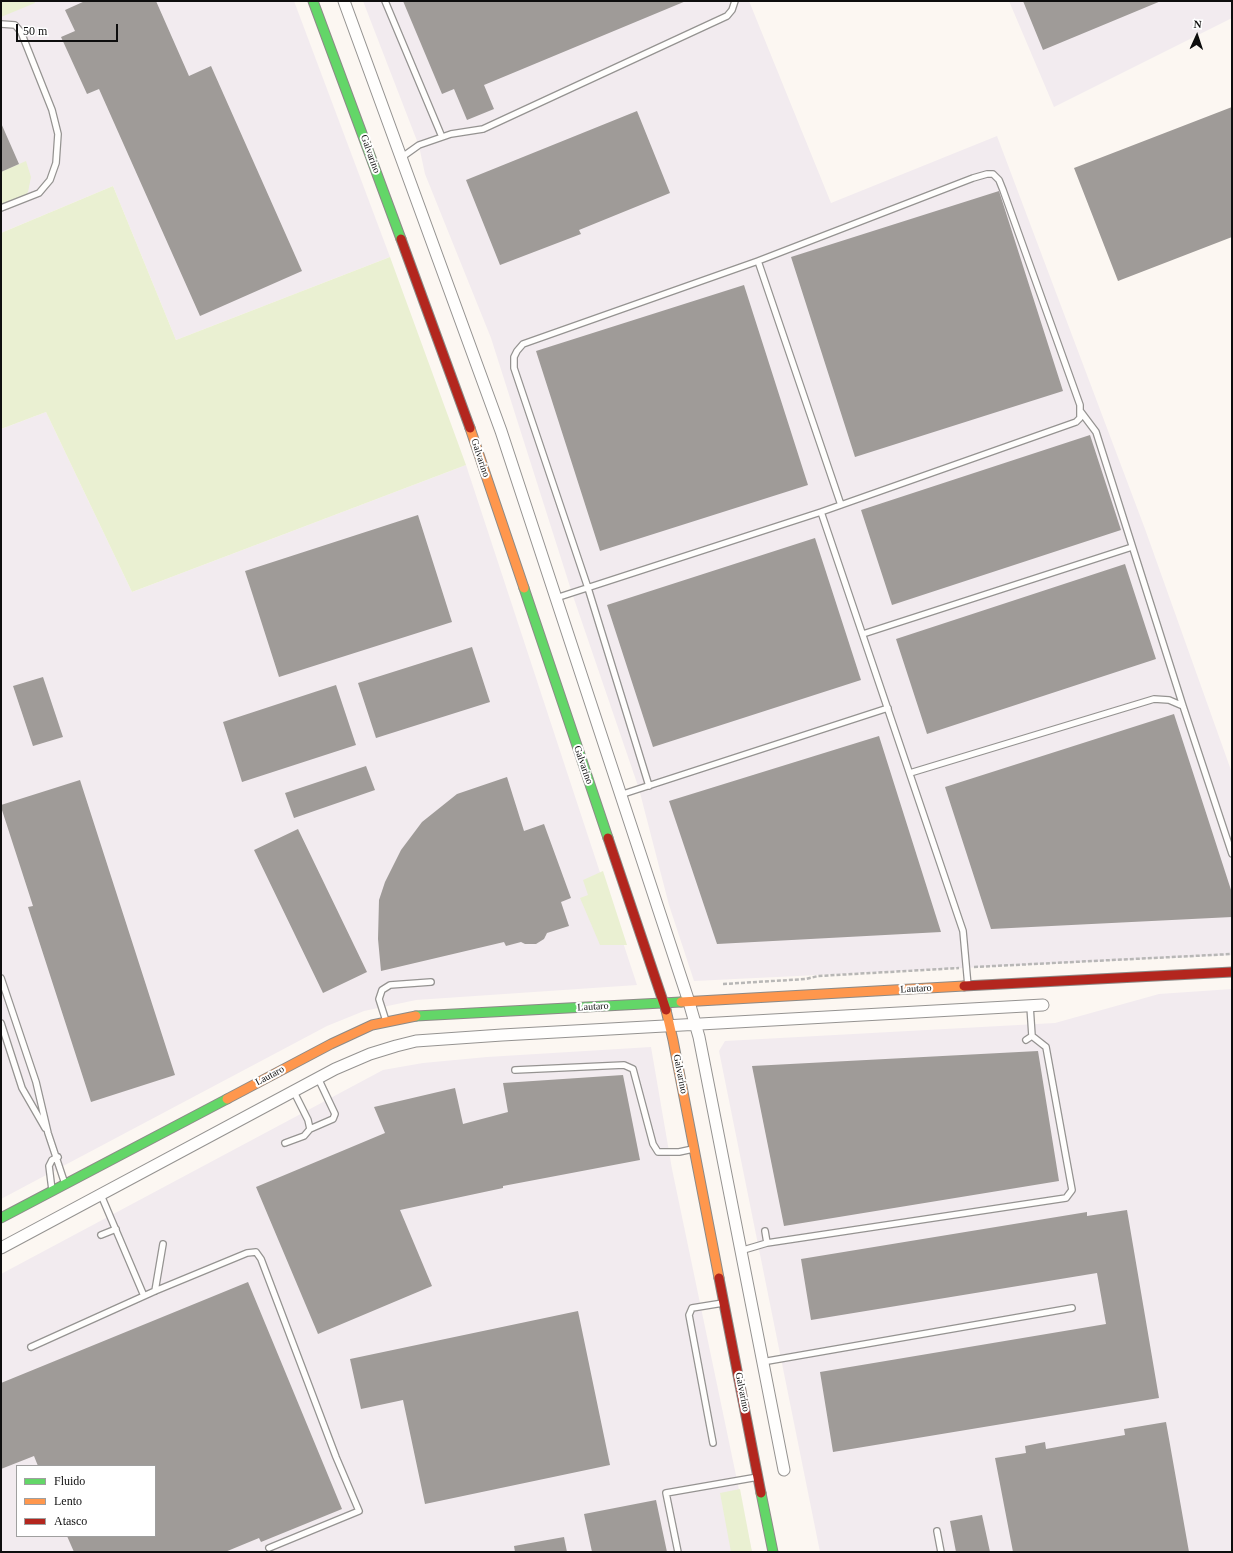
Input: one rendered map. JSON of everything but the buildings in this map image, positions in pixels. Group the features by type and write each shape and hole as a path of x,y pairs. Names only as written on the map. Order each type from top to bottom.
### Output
{"street":[{"name":"Galvarino","path":"313,1 460,398 664,1003 671,1027 773,1552"},
{"path":"344,1 501,431 689,1002 698,1038 784,1470"},
{"name":"Lautaro","path":"1,1218 331,1044 372,1025 412,1016 1232,972"},
{"path":"1,1248 318,1078 370,1054 416,1042 502,1035 671,1027 1044,1005"}],"lane":[{"path":"385,1 442,137"},
{"path":"402,161 405,154 419,145 451,134 483,129 727,16 732,10 734,1"},
{"path":"1,24 15,25 21,32 52,110 58,134 56,163 50,180 39,193 1,208"},
{"path":"556,598 588,588 821,512 1076,422 1080,418 1080,405 1003,190 993,174 973,178 758,261 523,344 517,351 514,357 514,368 588,588 649,786"},
{"path":"758,261 841,505"},
{"path":"1081,412 1096,432 1183,706 1232,854"},
{"path":"821,512 963,931 968,986"},
{"path":"863,634 1132,547"},
{"path":"910,773 1154,699 1169,700 1183,706"},
{"path":"620,795 888,708"},
{"path":"1,978 36,1082 48,1133 65,1184"},
{"path":"386,1022 379,999 382,990 390,985 431,982"},
{"path":"740,1251 767,1243 1066,1198 1072,1190 1046,1047 1032,1036 1030,1006"},
{"path":"1,1023 22,1088 48,1133"},
{"path":"1026,1040 1032,1036"},
{"path":"515,1070 624,1065 634,1069 653,1144 658,1152 679,1152 694,1149"},
{"path":"285,1143 304,1136 310,1129 332,1119 335,1114 318,1078"},
{"path":"294,1092 308,1120 310,1129"},
{"path":"52,1190 49,1166 52,1160 57,1157"},
{"path":"102,1195 144,1296"},
{"path":"101,1235 116,1229"},
{"path":"764,1231 767,1243"},
{"path":"155,1291 163,1244"},
{"path":"31,1347 155,1291 247,1253 256,1252 261,1259 336,1457 359,1511 269,1548"},
{"path":"713,1443 689,1314 692,1308 724,1303"},
{"path":"762,1362 1072,1308"},
{"path":"678,1552 666,1493 758,1477"},
{"path":"937,1532 941,1552"}],"shaded area":[{"path":"8,1 294,1 390,257 176,340 113,186 1,233 1,4"},
{"path":"363,1 749,1 831,203 997,136 1145,529 1232,773 1232,955 694,981 669,905 639,789 572,593 491,338 425,174 419,146"},
{"path":"1009,1 1232,1 1232,18 1054,107"},
{"path":"46,412 132,592 466,465 637,985 416,1000 364,1011 327,1026 1,1199 1,429"},
{"path":"1232,989 1232,1552 820,1552 719,1051 725,1041 1055,1023 1159,994"},
{"path":"651,1047 672,1169 752,1552 1,1552 1,1274 383,1070 423,1063 487,1057"}],"green space":[{"path":"1,1 34,1 35,3 1,17"},
{"path":"26,161 31,177 28,192 22,199 1,207 1,172"},
{"path":"113,186 176,340 390,257 466,465 132,592 46,412 1,429 1,233"},
{"path":"603,871 627,945 600,945 580,898 588,895 583,880"},
{"path":"740,1489 752,1552 731,1552 720,1493"}],"traffic: fast":[{"path":"313,1 401,239"},
{"path":"524,588 608,838"},
{"path":"416,1016 681,1002"},
{"path":"1,1218 227,1099"},
{"path":"761,1493 773,1552"}],"traffic: slow":[{"path":"470,428 524,588"},
{"path":"681,1002 964,986"},
{"path":"666,1010 719,1278"},
{"path":"227,1099 331,1044 372,1025 416,1016"}],"traffic: jam":[{"path":"401,239 470,428"},
{"path":"608,838 666,1010"},
{"path":"964,986 1232,972"},
{"path":"719,1278 761,1493"}]}
